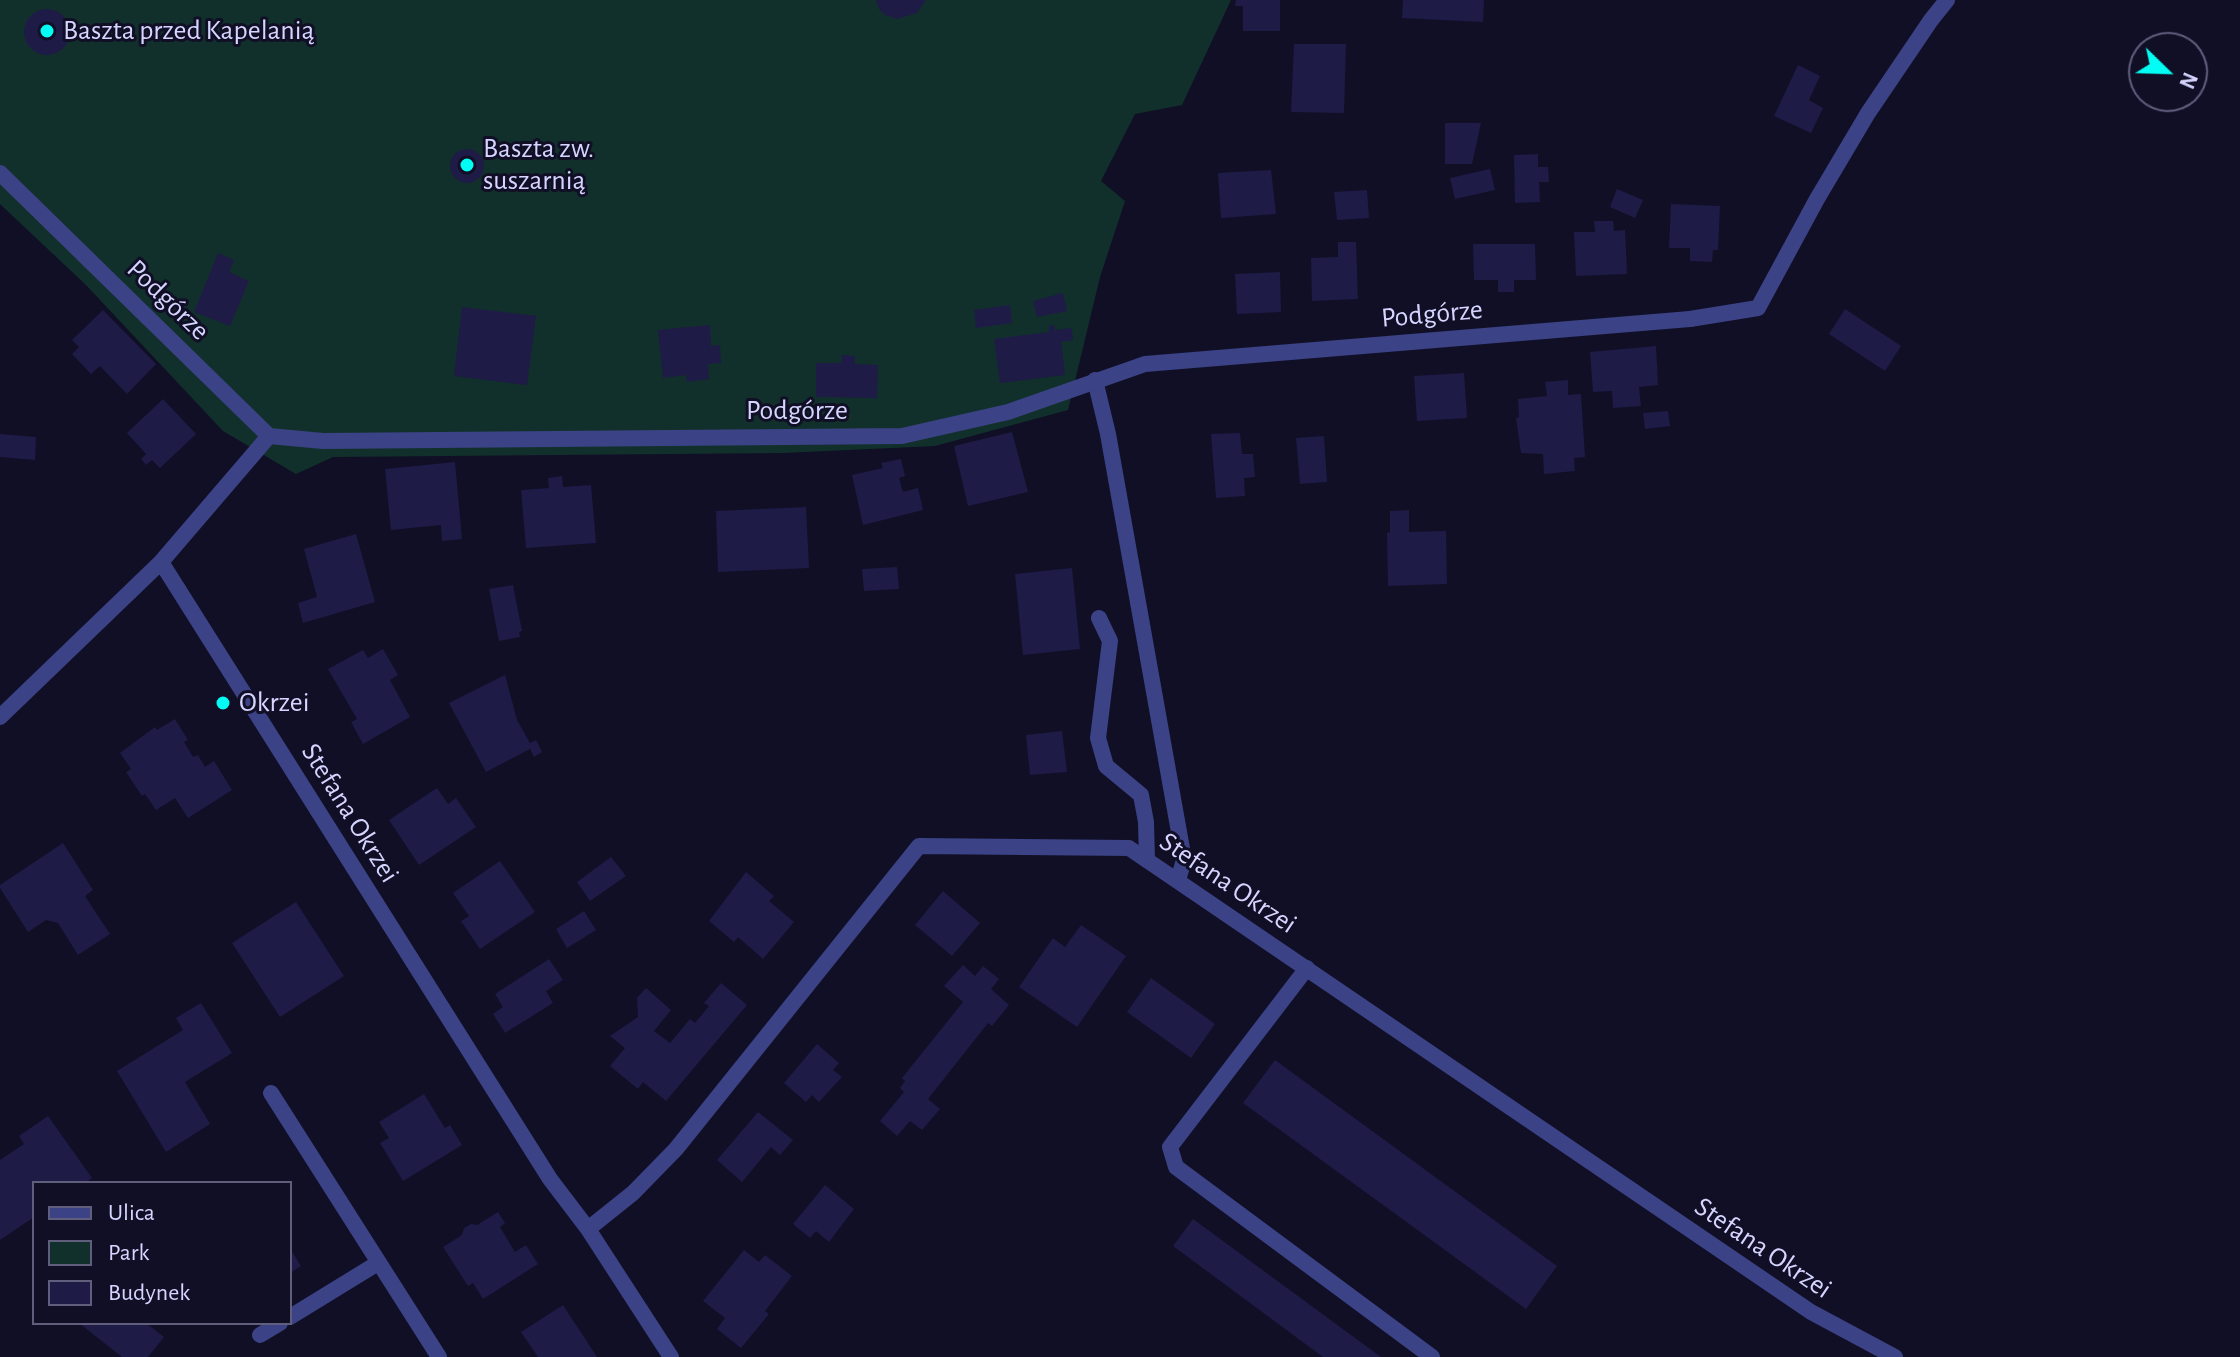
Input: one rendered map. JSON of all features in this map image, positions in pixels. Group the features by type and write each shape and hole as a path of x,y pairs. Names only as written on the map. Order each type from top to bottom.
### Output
{"street":[{"name":"Podgórze","path":"0,173 269,436 339,441 902,436 1008,412 1145,364 1690,319 1758,308 1868,113 1947,0"},
{"path":"1095,380 1111,450 1184,860 1178,880"},
{"path":"0,717 161,562 269,436"},
{"name":"Stefana Okrzei","path":"161,562 550,1179 588,1229 671,1357"},
{"path":"1099,618 1110,641 1098,738 1106,766 1141,795 1146,822 1147,860"},
{"name":"Stefana Okrzei","path":"588,1229 633,1193 676,1149 919,846 1129,848 1811,1312 1895,1357"},
{"path":"1307,968 1170,1147 1176,1167 1432,1357"},
{"path":"271,1093 439,1357"},
{"path":"292,1316 378,1263"},
{"path":"260,1335 277,1325"}],"green space":[{"path":"0,0 1231,0 1182,105 1135,114 1101,181 1125,201 1100,277 1068,410 935,446 783,453 333,457 296,474 223,431 86,285 0,204"}],"building":[{"path":"876,0 926,0 917,13 897,19 885,15"},
{"path":"1236,0 1280,0 1280,31 1243,31 1243,6 1235,6"},
{"path":"1403,0 1484,0 1483,22 1402,18"},
{"name":"Baszta przed Kapelanią","path":"47,9 63,16 70,32 63,48 47,55 31,48 24,32 31,16"},
{"path":"1294,44 1346,44 1344,113 1291,112"},
{"path":"1798,65 1820,76 1809,100 1823,108 1811,133 1774,116"},
{"path":"1445,123 1481,123 1472,164 1445,164"},
{"name":"Baszta zw. suszarnią","path":"467,149 479,154 484,166 479,178 467,183 455,178 450,166 455,154"},
{"path":"1538,154 1538,167 1548,167 1549,182 1539,182 1540,202 1515,203 1514,155"},
{"path":"1490,169 1495,190 1455,199 1450,178"},
{"path":"1271,170 1276,214 1221,218 1218,173"},
{"path":"1617,189 1643,200 1635,218 1610,207"},
{"path":"1367,190 1369,218 1337,220 1334,192"},
{"path":"1671,204 1720,206 1718,250 1713,250 1712,262 1690,261 1690,248 1669,248"},
{"path":"1594,221 1613,221 1614,231 1625,230 1627,274 1576,276 1574,232 1595,232"},
{"path":"1338,242 1356,242 1358,299 1312,301 1311,258 1338,257"},
{"path":"1473,244 1535,244 1536,280 1514,280 1514,292 1498,292 1498,280 1474,280"},
{"path":"218,253 234,260 229,272 249,281 230,326 194,312"},
{"path":"1280,272 1281,312 1237,314 1235,274"},
{"path":"1063,293 1067,311 1037,317 1033,301"},
{"path":"1010,305 1012,323 976,328 974,310"},
{"path":"462,307 536,316 527,385 454,376"},
{"path":"1845,309 1901,346 1885,371 1829,334"},
{"path":"103,310 156,364 127,394 100,366 91,374 72,354 79,347 72,340"},
{"path":"710,325 711,346 720,345 721,363 708,364 709,379 687,382 686,375 663,378 658,330"},
{"path":"1054,325 1055,330 1072,328 1073,340 1061,342 1065,375 1000,383 994,339 1049,332 1049,326"},
{"path":"1656,346 1658,385 1639,387 1641,406 1613,408 1612,391 1593,392 1590,352"},
{"path":"842,355 855,356 855,364 878,365 877,398 816,397 816,363 841,363"},
{"path":"1464,373 1467,418 1417,421 1414,376"},
{"path":"1568,380 1568,395 1581,394 1585,457 1574,458 1575,471 1544,474 1543,454 1521,453 1516,418 1519,417 1518,399 1547,396 1545,382"},
{"path":"163,399 196,434 160,468 152,460 146,465 141,459 146,454 127,433"},
{"path":"1668,411 1670,426 1645,429 1643,413"},
{"path":"1012,432 1028,492 968,506 954,446"},
{"path":"1240,433 1242,454 1253,454 1255,477 1244,478 1245,496 1216,498 1211,434"},
{"path":"0,434 36,437 35,460 0,457"},
{"path":"1324,436 1327,482 1300,484 1296,438"},
{"path":"901,459 905,476 899,478 903,492 918,488 923,510 863,525 852,475 883,468 881,463"},
{"path":"455,462 462,539 442,541 441,525 391,530 385,469"},
{"path":"562,476 563,487 591,485 596,543 526,548 521,490 549,488 548,478"},
{"path":"806,507 809,568 718,572 716,511"},
{"path":"1409,510 1409,532 1446,531 1447,584 1388,586 1387,533 1390,532 1390,511"},
{"path":"356,534 375,602 303,623 298,603 317,597 304,549"},
{"path":"897,567 899,589 864,591 862,569"},
{"path":"1072,568 1080,649 1023,655 1015,574"},
{"path":"513,585 522,631 519,632 520,637 499,641 489,589"},
{"path":"383,649 398,675 390,680 410,717 363,744 351,722 357,719 328,669 363,650 368,658"},
{"path":"505,675 517,720 530,743 536,740 542,752 534,757 530,749 486,772 449,703"},
{"path":"175,719 188,740 184,742 193,757 198,755 205,767 214,761 232,790 188,818 175,798 156,810 126,772 131,769 120,753 155,727 157,730"},
{"path":"1062,731 1067,772 1030,775 1026,735"},
{"path":"437,788 448,804 456,798 476,827 419,865 389,820"},
{"path":"63,843 93,890 85,896 110,934 78,955 58,923 46,920 28,932 0,888 0,885"},
{"path":"611,857 626,876 590,901 577,882"},
{"path":"500,861 535,912 480,949 461,921 469,916 453,893"},
{"path":"746,872 774,896 769,901 794,922 763,959 738,937 734,942 709,921"},
{"path":"943,891 980,923 952,956 915,925"},
{"path":"296,902 344,976 280,1017 232,943"},
{"path":"584,911 596,930 567,948 556,929"},
{"path":"1081,925 1126,956 1077,1027 1019,987 1053,938 1065,947"},
{"path":"549,959 563,980 546,991 553,1003 505,1033 493,1014 503,1007 495,994"},
{"path":"963,965 975,976 983,966 999,979 991,989 1009,1005 992,1026 988,1023 928,1099 940,1109 922,1130 910,1121 897,1136 880,1121 904,1092 900,1088 905,1081 902,1078 963,1002 944,986"},
{"path":"1151,978 1215,1024 1191,1058 1127,1012"},
{"path":"721,983 747,1005 666,1101 643,1082 638,1089 610,1066 625,1048 610,1036 638,1017 637,998 646,988 671,1010 654,1031 670,1043 690,1019 695,1023 709,1006 704,1003"},
{"path":"201,1003 232,1053 185,1082 210,1124 166,1152 117,1071 183,1030 176,1018"},
{"path":"817,1044 839,1063 833,1070 842,1077 819,1102 812,1095 806,1102 784,1083"},
{"path":"1275,1060 1557,1266 1526,1309 1243,1103"},
{"path":"424,1094 445,1128 450,1125 462,1145 403,1181 380,1143 389,1138 379,1122"},
{"path":"758,1112 793,1140 780,1155 771,1147 742,1182 717,1160"},
{"path":"48,1116 92,1178 88,1181 32,1181 32,1218 0,1240 0,1160 24,1144 19,1136"},
{"path":"825,1185 854,1209 829,1242 816,1231 810,1238 793,1224"},
{"path":"498,1212 505,1223 500,1227 515,1252 526,1245 538,1264 483,1299 473,1283 468,1286 443,1247 462,1235 464,1228 477,1225"},
{"path":"1193,1219 1381,1357 1323,1357 1173,1246"},
{"path":"744,1250 759,1262 765,1255 792,1276 765,1311 769,1314 741,1348 717,1329 725,1318 703,1301"},
{"path":"292,1251 301,1266 292,1272"},
{"path":"563,1305 597,1357 538,1357 521,1332"},
{"path":"82,1325 149,1325 164,1337 148,1357 122,1357"}],"place":[{"name":"Baszta przed Kapelanią","path":"47,31"},
{"name":"Baszta zw. suszarnią","path":"467,165"},
{"name":"Okrzei","path":"223,703"}]}
